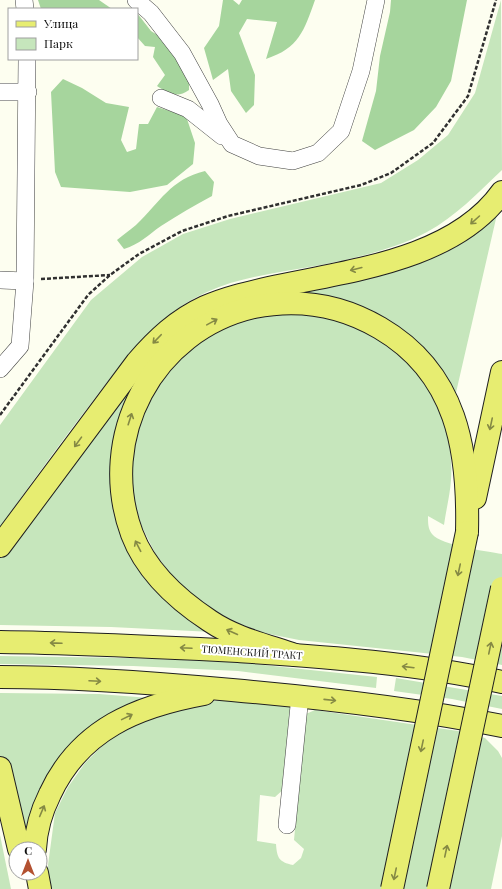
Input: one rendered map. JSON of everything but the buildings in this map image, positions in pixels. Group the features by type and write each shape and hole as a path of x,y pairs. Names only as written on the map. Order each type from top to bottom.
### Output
{"main road":[{"path":"0,546 137,362 161,336 182,320 206,306 232,297 347,272 394,260 425,249 446,239 473,222 502,192"},
{"path":"295,655 233,633 195,611 159,578 132,534 124,502 122,479 123,451 128,424 140,396 156,369 190,336 214,320 229,314 263,306 302,302 335,308 354,314 399,340 411,350 433,375 446,396 455,418 466,472 467,532"},
{"path":"392,889 502,372"},
{"path":"438,889 502,588"},
{"name":"ТЮМЕНСКИЙ ТРАКТ","path":"0,642 132,645 295,655 429,669 502,682"},
{"path":"0,677 170,684 300,696 375,705 492,724 502,739"},
{"path":"36,841 40,817 58,778 79,751 105,728 136,712 174,700 206,694 277,694"},
{"path":"0,768 18,841"}],"lane":[{"path":"136,0 151,13 182,53 210,104 219,124 232,144"},
{"path":"161,98 188,108 232,144 259,156 293,161 318,153 341,131 361,71 376,0"},
{"path":"0,370 20,346 25,280 28,60"},
{"path":"0,92 28,92"},
{"path":"0,280 25,280"},
{"path":"287,825 300,696"}],"path":[{"path":"0,415 88,295 110,275 139,254 182,231 228,216 361,185 391,173 433,143 468,96 496,0"},
{"path":"25,280 110,275"}],"green space":[{"path":"38,0 99,0 111,8 41,8"},
{"path":"223,0 233,0 239,5 242,0 315,0 299,37 286,50 266,59 277,22 247,19 239,33 255,75 254,105 246,113 231,91 228,69 213,80 204,48 219,26"},
{"path":"391,0 467,0 451,81 436,107 414,130 375,150 362,141 376,91 380,56 390,12"},
{"path":"501,0 502,170 457,212 437,226 415,238 391,247 352,258 251,278 221,286 189,301 172,313 157,325 116,370 0,527 0,425 91,300 142,257 183,234 230,219 381,183 418,160 448,135 475,93"},
{"path":"138,14 151,31 165,40 189,79 189,90 185,93 177,95 169,93 157,86 165,75 153,57 155,47 145,46 138,38"},
{"path":"63,79 82,88 106,103 129,107 121,140 127,152 136,149 139,124 148,124 157,107 186,116 195,143 193,164 167,185 130,192 61,187 55,172 51,92"},
{"path":"205,171 214,182 212,196 186,210 139,242 124,249 117,240 136,225 167,192 183,180"},
{"path":"498,210 455,397 379,316 355,303 322,296 280,294"},
{"path":"291,312 341,320 357,325 378,336 397,350 414,368 428,388 439,410 447,433 451,456 451,480 444,525 428,516 429,528 432,534 445,542 502,554 502,665 462,657 299,640 264,633 237,623 202,604 173,578 155,553 142,527 134,501 130,465 134,432 162,376 203,337 256,316"},
{"path":"151,358 130,397 125,535 213,632 111,627 0,625 0,557"},
{"path":"0,656 130,658 235,662 377,677 376,688 238,671 133,666 0,664"},
{"path":"396,678 502,696 502,709 452,699 394,691"},
{"path":"0,693 99,694 150,698 111,715 32,841 28,841 0,757"},
{"path":"227,700 258,702 291,707 285,788 275,797 260,795 257,841 276,844 277,853 280,859 293,865 301,858 304,849 294,840 306,714 315,710 465,732 485,738 498,751 502,758 502,836 491,889 49,889 48,865 55,813 68,787 85,763 107,741 127,727 199,702"},
{"path":"0,835 8,881 9,881 11,889 0,889"}]}
